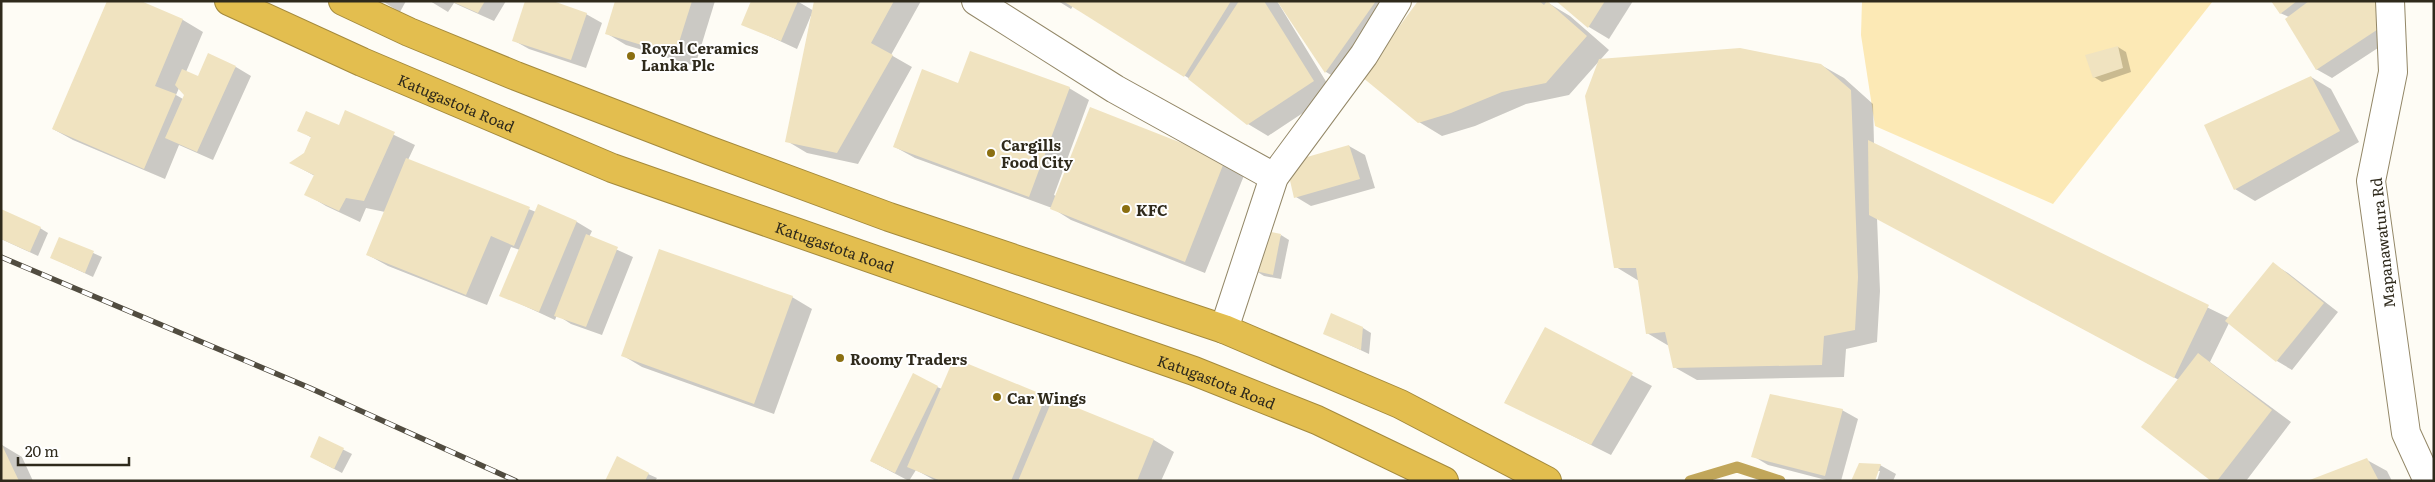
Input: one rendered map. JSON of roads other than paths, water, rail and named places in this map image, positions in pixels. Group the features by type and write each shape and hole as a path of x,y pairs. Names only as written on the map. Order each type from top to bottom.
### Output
{"highway":[{"name":"Katugastota Road","path":"229,1 362,62 612,168 1194,371 1317,420 1444,481"},
{"path":"343,1 409,32 516,76 889,218 1224,329 1400,404 1547,481"}],"street":[{"path":"976,1 1115,89 1274,177"},
{"path":"1224,329 1274,177 1364,55 1397,1"},
{"name":"Mapanawatura Rd","path":"2390,1 2394,72 2371,181 2406,433 2428,481"}],"waterway":[{"path":"1690,481 1737,467 1780,481"}],"railway":[{"path":"1,257 310,388 516,481"}],"place":[{"name":"Royal Ceramics Lanka Plc","path":"631,56"},
{"name":"Cargills Food City","path":"991,153"},
{"name":"KFC","path":"1126,209"},
{"name":"Roomy Traders","path":"840,358"},
{"name":"Car Wings","path":"997,397"}]}
